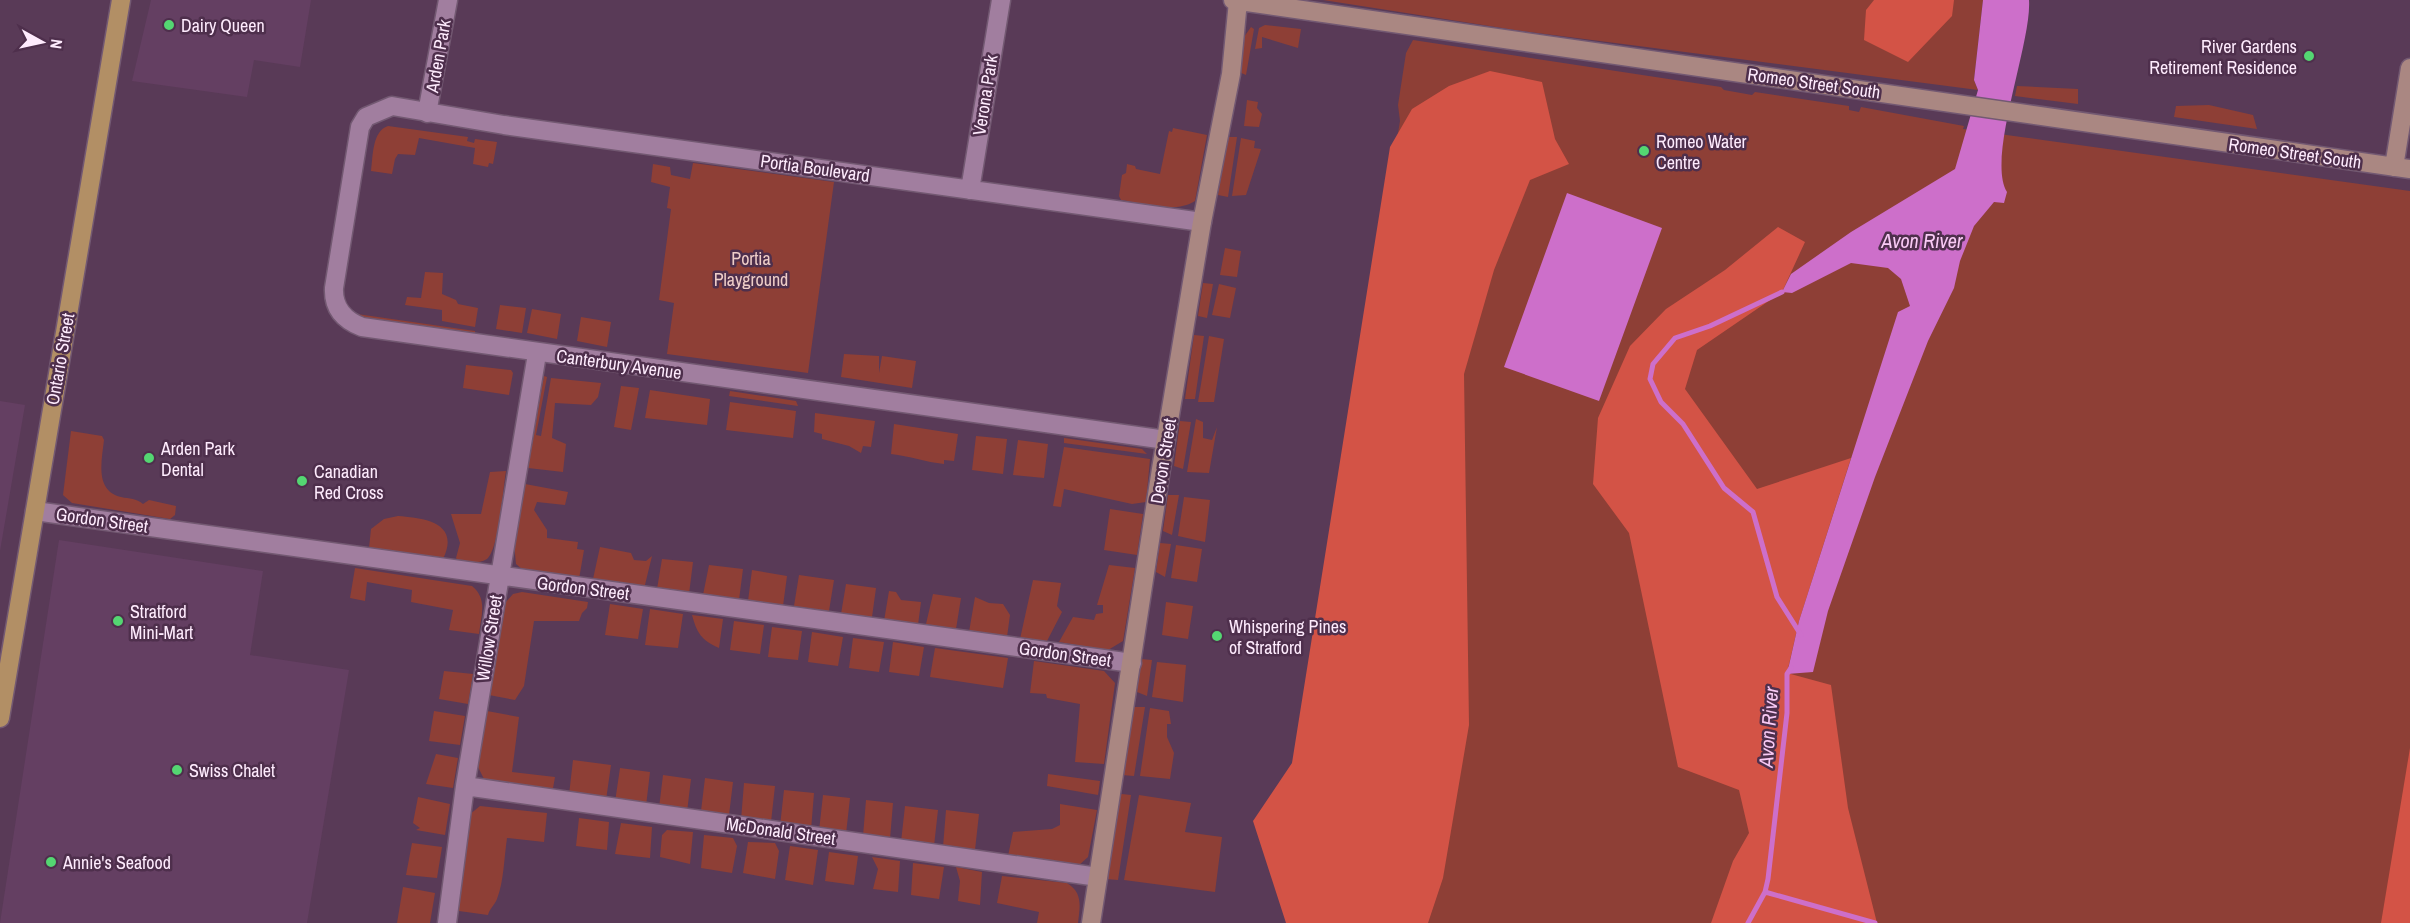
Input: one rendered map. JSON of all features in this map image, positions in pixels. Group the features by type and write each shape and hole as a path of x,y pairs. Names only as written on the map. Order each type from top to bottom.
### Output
{"main road":[{"name":"Ontario Street","path":"0,718 121,0"},
{"name":"Romeo Street South","path":"1233,0 2402,168"},
{"name":"Devon Street","path":"1091,923 1166,440 1202,222 1231,74 1238,1"},
{"path":"2402,168 2410,68"}],"street":[{"name":"Arden Park","path":"428,112 448,0"},
{"name":"Verona Park","path":"970,190 1001,0"},
{"name":"Canterbury Avenue","path":"428,112 392,106 366,117 360,127 333,299 337,309 352,323 362,327 537,354 1166,440"},
{"name":"Portia Boulevard","path":"428,112 1202,222"},
{"name":"Willow Street","path":"447,923 465,786 537,354"},
{"name":"Gordon Street","path":"35,511 1132,663"},
{"name":"McDonald Street","path":"465,786 1098,877"}],"shaded area":[{"path":"151,0 311,0 300,67 254,60 247,97 132,81"},
{"path":"1874,0 1954,0 1952,16 1908,62 1864,40 1866,10"},
{"path":"1490,71 1542,82 1555,139 1569,164 1530,180 1494,270 1464,374 1469,725 1443,878 1428,923 1286,923 1253,821 1292,763 1390,147 1412,109 1449,86"},
{"path":"1778,227 1805,242 1782,292 1697,350 1685,389 1757,489 1851,458 1799,621 1787,673 1831,685 1848,808 1877,923 1711,923 1733,861 1749,833 1739,790 1678,767 1629,533 1593,484 1598,418 1630,346 1666,309 1725,270"},
{"path":"0,401 25,405 0,551"},
{"path":"59,540 263,571 250,655 349,670 307,923 0,923"},
{"path":"2410,748 2410,923 2381,923"}],"green space":[{"path":"1323,0 1983,0 1974,80 1978,90 1515,30"},
{"path":"1265,25 1301,29 1298,48 1262,37 1262,48 1255,49 1259,28"},
{"path":"1251,27 1254,29 1246,75 1239,72 1244,37"},
{"path":"1413,40 1721,87 1724,90 1752,95 1755,92 1849,106 1849,110 1859,112 1861,107 1964,126 1963,129 2410,191 2410,923 1354,923 1303,709 1400,121 1398,105 1406,53"},
{"path":"2017,86 2078,89 2078,104 2015,96"},
{"path":"1247,100 1258,102 1257,108 1262,114 1259,127 1244,126"},
{"path":"2209,105 2253,115 2257,129 2174,117 2176,106"},
{"path":"388,126 468,137 467,141 474,143 475,139 497,142 493,164 489,163 488,167 473,164 475,148 419,138 415,155 398,154 392,174 371,171 376,139 379,133"},
{"path":"1173,128 1207,135 1195,201 1187,205 1169,207 1121,200 1119,196 1122,175 1126,173 1127,164 1135,166 1136,169 1160,174 1169,131 1172,132"},
{"path":"1228,137 1237,137 1228,197 1218,195"},
{"path":"1241,138 1255,141 1254,148 1261,149 1246,195 1232,196"},
{"name":"Portia Playground","path":"693,163 834,182 808,373 667,354 674,303 659,300 671,209 667,208 670,187 651,182 653,164 670,167 671,175 690,179"},
{"path":"1225,248 1241,251 1237,277 1220,275"},
{"path":"425,272 443,273 442,294 456,300 458,304 478,308 475,327 442,321 442,310 405,305 407,297 421,298"},
{"path":"1203,283 1213,284 1207,318 1198,316"},
{"path":"1219,284 1236,288 1230,318 1212,315"},
{"path":"500,305 526,308 522,333 496,329"},
{"path":"532,309 561,314 557,339 527,333"},
{"path":"357,314 475,331 475,336 356,317"},
{"path":"581,317 611,322 607,347 577,341"},
{"path":"1194,335 1204,336 1195,399 1185,399"},
{"path":"1209,336 1224,339 1214,402 1198,402"},
{"path":"844,354 879,356 879,373 882,356 916,361 912,388 841,377"},
{"path":"466,365 511,370 513,373 509,395 463,388"},
{"path":"544,376 547,377 536,435 541,436 551,378 601,383 598,397 591,405 555,403 552,438 566,444 563,472 528,468"},
{"path":"621,386 639,388 631,430 614,427"},
{"path":"650,390 710,399 707,425 645,418"},
{"path":"730,391 796,401 798,406 729,396"},
{"path":"730,402 796,411 793,438 726,430"},
{"path":"815,413 875,421 871,447 863,446 861,453 849,446 822,439 822,434 814,432"},
{"path":"1196,419 1203,422 1203,438 1212,440 1217,427 1209,473 1187,472"},
{"path":"1180,421 1191,422 1183,469 1174,466"},
{"path":"894,424 958,434 954,461 944,460 944,464 891,454"},
{"path":"71,431 102,436 104,440 101,465 103,481 112,494 143,504 149,500 176,506 175,515 170,519 72,503 63,495"},
{"path":"976,436 1007,439 1003,474 972,470"},
{"path":"1064,438 1142,449 1147,454 1064,443"},
{"path":"1018,440 1048,444 1044,478 1013,475"},
{"path":"1064,447 1150,459 1146,502 1132,504 1064,489 1061,507 1053,506"},
{"path":"506,471 500,518 491,553 481,562 459,562 456,558 460,543 451,514 481,514 490,472"},
{"path":"525,484 568,492 565,505 537,502 534,510 547,530 547,538 578,542 577,549 584,550 579,579 523,570 516,564 514,543"},
{"path":"1168,495 1179,495 1172,535 1163,531"},
{"path":"1184,497 1210,500 1205,542 1178,536"},
{"path":"1110,509 1143,514 1137,555 1104,550"},
{"path":"398,516 418,518 437,524 447,537 443,559 369,548 371,529 384,519"},
{"path":"1160,543 1171,544 1165,577 1156,572"},
{"path":"1176,545 1202,549 1197,582 1171,578"},
{"path":"600,547 631,553 634,560 646,561 652,556 644,589 593,579"},
{"path":"662,559 693,562 689,594 657,589"},
{"path":"709,565 743,569 739,600 703,595"},
{"path":"1109,565 1135,568 1123,641 1108,650 1059,642 1073,617 1094,620 1096,614 1103,613 1103,605 1097,605"},
{"path":"355,568 472,586 482,602 479,634 449,630 453,610 411,602 412,590 367,582 365,601 350,598"},
{"path":"752,570 787,576 783,606 748,601"},
{"path":"799,575 834,580 829,611 794,606"},
{"path":"1033,580 1061,583 1057,606 1062,612 1047,641 1020,639"},
{"path":"846,584 876,588 872,617 841,614"},
{"path":"889,591 896,592 901,600 921,602 918,625 884,621"},
{"path":"522,592 588,602 579,621 534,621 524,686 515,700 489,695 505,603 513,594"},
{"path":"933,594 961,598 956,629 926,624"},
{"path":"975,597 989,603 1003,604 1010,615 1007,637 969,632"},
{"path":"1166,602 1193,606 1188,639 1162,635"},
{"path":"610,604 643,609 638,639 605,635"},
{"path":"650,609 683,614 678,648 645,645"},
{"path":"692,615 723,619 719,648 701,635"},
{"path":"734,621 764,625 760,654 730,650"},
{"path":"772,627 802,631 798,660 768,657"},
{"path":"812,632 843,637 838,666 808,662"},
{"path":"853,638 884,642 879,672 849,668"},
{"path":"893,642 924,647 919,676 889,672"},
{"path":"935,648 1008,658 1003,688 930,677"},
{"path":"1141,659 1152,660 1147,696 1137,692"},
{"path":"1034,661 1104,671 1115,683 1104,764 1075,762 1080,704 1047,698 1046,694 1030,693"},
{"path":"1157,662 1186,665 1183,702 1152,697"},
{"path":"444,671 473,674 468,704 439,699"},
{"path":"1133,707 1145,707 1134,776 1122,775"},
{"path":"1150,708 1169,711 1171,724 1167,724 1167,737 1174,753 1170,779 1140,776"},
{"path":"434,711 465,716 460,745 429,741"},
{"path":"487,711 519,717 512,772 555,777 552,794 486,783 478,767"},
{"path":"436,754 458,758 453,788 426,784"},
{"path":"573,760 611,765 606,800 569,795"},
{"path":"620,768 650,772 646,806 615,802"},
{"path":"1048,774 1100,781 1098,795 1047,786"},
{"path":"663,775 691,779 687,812 659,808"},
{"path":"705,778 733,782 729,815 701,811"},
{"path":"744,783 775,786 771,822 741,820"},
{"path":"784,790 814,793 811,830 780,826"},
{"path":"823,795 850,798 846,834 819,831"},
{"path":"1119,795 1131,795 1118,880 1106,879"},
{"path":"1139,795 1191,803 1185,832 1222,837 1215,892 1124,880"},
{"path":"418,797 450,804 445,835 416,830 420,828 413,823"},
{"path":"866,800 893,803 890,839 863,836"},
{"path":"1060,804 1097,810 1088,857 1078,866 1008,856 1013,832 1052,829 1060,825"},
{"path":"480,806 547,813 544,842 507,838 499,892 488,915 459,911 457,908 469,815"},
{"path":"905,806 938,810 934,846 901,842"},
{"path":"946,810 979,814 975,850 943,847"},
{"path":"579,818 609,822 607,850 576,846"},
{"path":"621,823 652,827 650,858 615,854"},
{"path":"667,830 693,832 690,864 660,857 662,835"},
{"path":"704,835 733,838 737,846 732,873 701,868"},
{"path":"748,842 775,843 779,851 775,879 743,873"},
{"path":"412,843 442,847 437,878 406,875"},
{"path":"790,846 818,850 813,885 785,880"},
{"path":"829,852 858,856 854,885 825,881"},
{"path":"872,857 900,861 898,892 873,889 878,869"},
{"path":"913,863 944,867 939,899 911,895"},
{"path":"956,867 982,872 980,905 958,901 960,881"},
{"path":"1002,876 1067,883 1078,896 1080,906 1078,923 1037,923 1039,912 997,903"},
{"path":"403,887 435,893 430,923 397,923"}],"water":[{"name":"Avon River","path":"1983,0 2029,0 2024,43 2002,154 2002,176 2007,192 2004,203 1994,202 1974,226 1960,261 1954,288 1928,341 1875,477 1828,611 1813,672 1787,674 1799,621 1898,312 1910,306 1901,279 1888,268 1851,263 1792,293 1782,292 1791,274 1851,232 1955,169 1978,90 1974,80"},
{"path":"1567,193 1662,228 1599,401 1504,367"}],"waterway":[{"path":"1782,292 1710,326 1675,338 1653,364 1650,379 1661,402 1683,424 1724,488 1753,512 1777,597 1801,635"},
{"name":"Avon River","path":"1748,923 1765,892 1768,879 1787,713 1787,674 1791,668"},
{"path":"1765,892 1875,923"}],"place":[{"name":"Dairy Queen","path":"169,25"},
{"name":"River Gardens Retirement Residence","path":"2309,56"},
{"name":"Romeo Water Centre","path":"1644,151"},
{"name":"Arden Park Dental","path":"149,458"},
{"name":"Canadian Red Cross","path":"302,481"},
{"name":"Stratford Mini-Mart","path":"118,621"},
{"name":"Whispering Pines of Stratford","path":"1217,636"},
{"name":"Swiss Chalet","path":"177,770"},
{"name":"Annie's Seafood","path":"51,862"}]}
